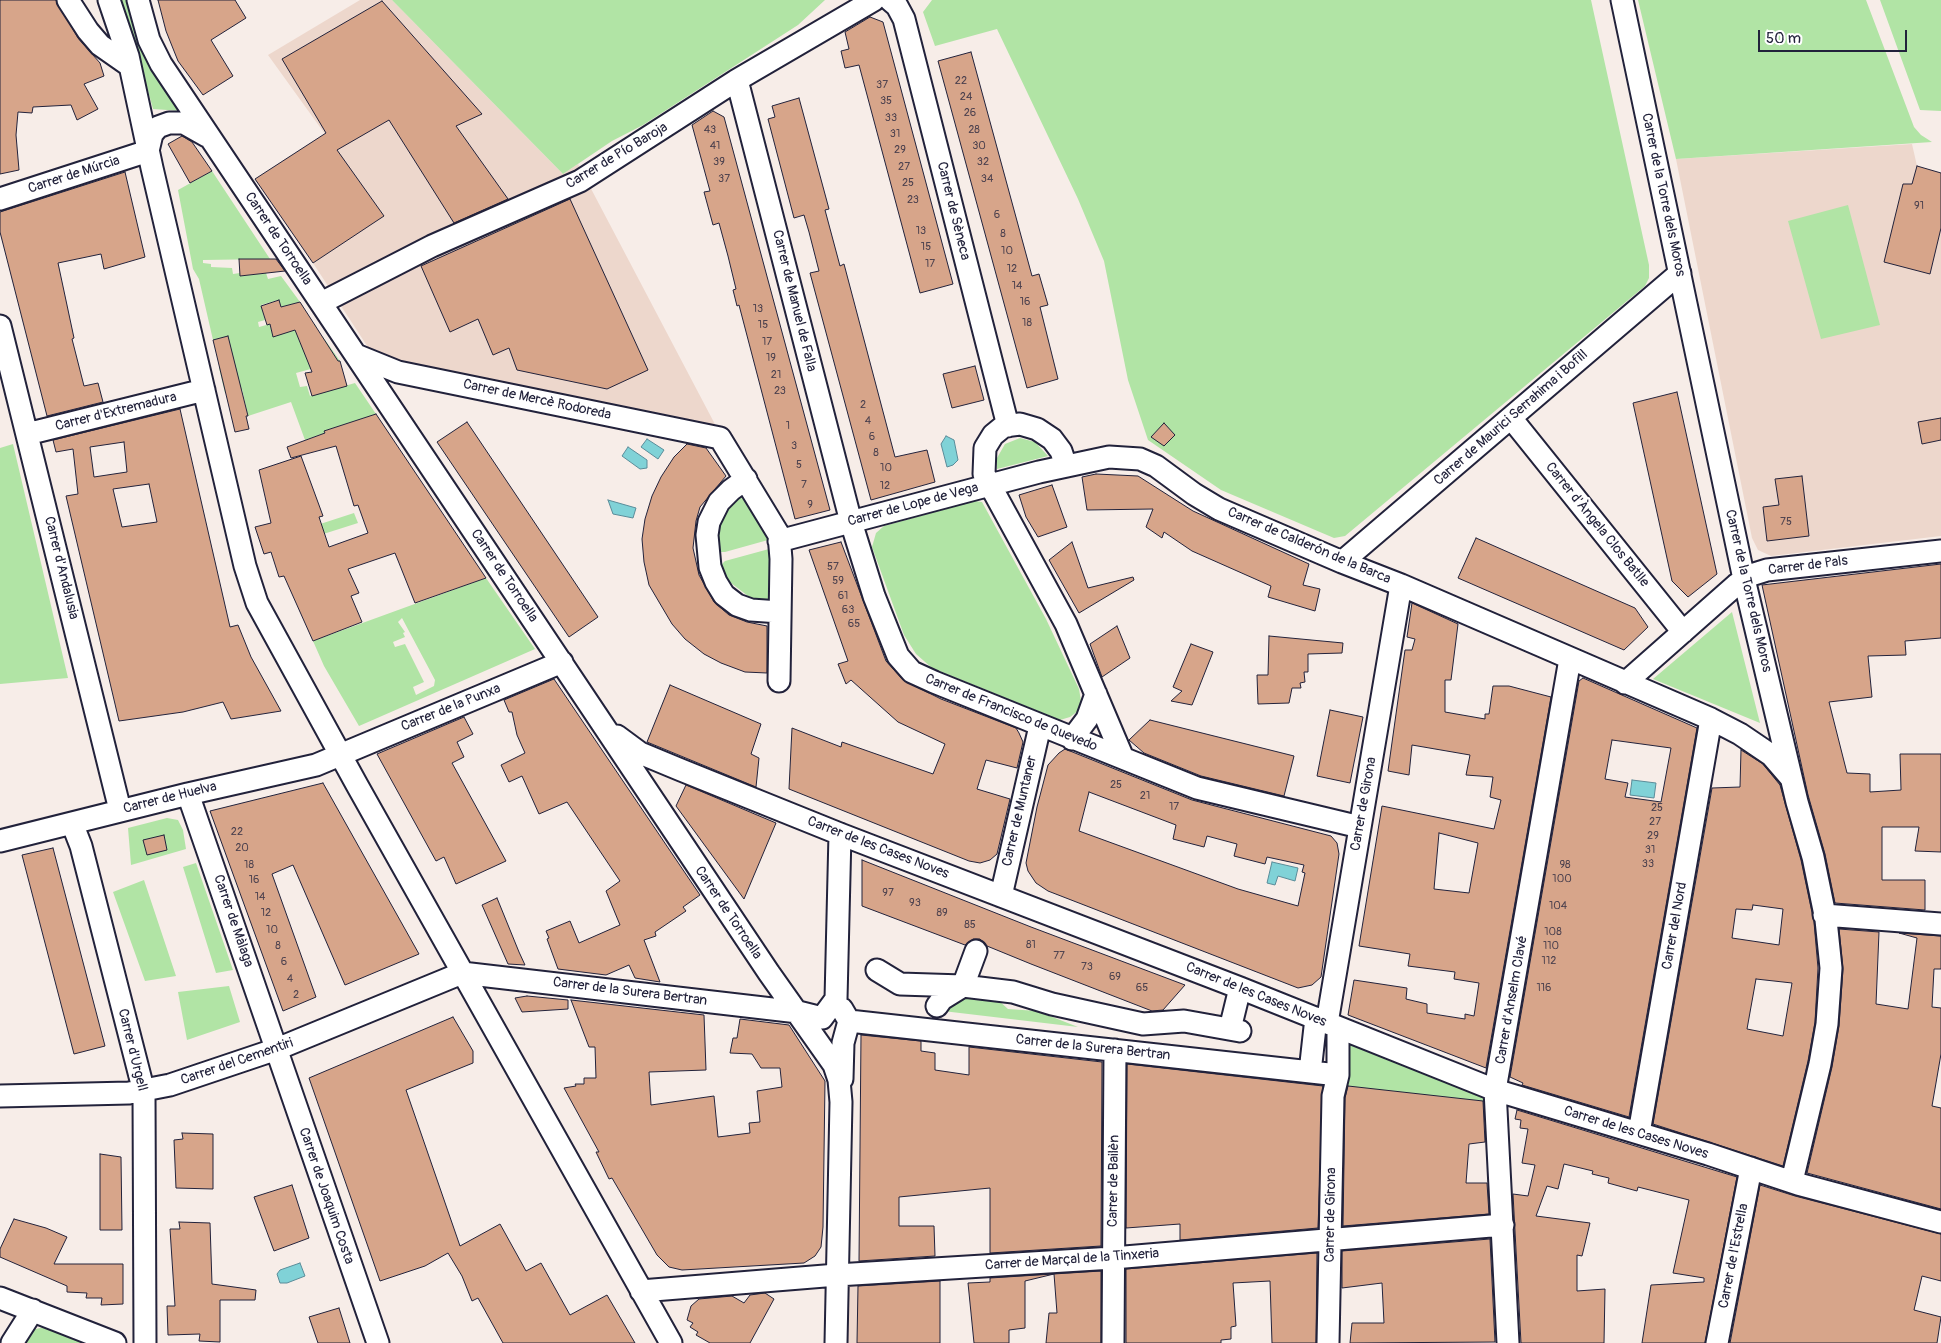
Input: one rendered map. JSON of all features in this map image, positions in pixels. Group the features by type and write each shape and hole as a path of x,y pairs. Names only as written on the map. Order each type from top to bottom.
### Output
{"street":[{"path":"68,0 88,32 100,45 130,66"},
{"path":"109,0 121,32 130,66 148,151 245,566 257,603 462,973 671,1343"},
{"name":"Carrer de Torroella","path":"138,0 149,40 161,64 769,973 834,1065 839,1080 841,1102"},
{"name":"Carrer de Sèneca","path":"890,0 897,6 904,19 1008,426"},
{"name":"Carrer de la Torre dels Moros","path":"1622,0 1744,579 1813,857 1824,915 1831,968 1827,1024 1820,1064 1792,1182"},
{"name":"Carrer de Pío Baroja","path":"321,303 432,246 580,181 737,80 864,2"},
{"name":"Carrer de Manuel de Falla","path":"737,80 851,522"},
{"name":"Carrer de Torroella","path":"148,151 152,134 158,127 169,123 184,123 211,139"},
{"name":"Carrer de Múrcia","path":"0,200 148,151"},
{"name":"Carrer de Maurici Serrahima i Bofill","path":"1342,562 1680,272"},
{"name":"Carrer d'Andalusia","path":"0,326 120,810"},
{"name":"Carrer de Mercè Rodoreda","path":"356,355 398,372 720,438 746,479"},
{"name":"Carrer d'Extremadura","path":"27,434 204,390"},
{"name":"Carrer d'Àngela Clos Batlle","path":"1511,418 1684,632"},
{"path":"1008,426 1020,424 1037,429 1052,439 1061,451 1066,466"},
{"name":"Carrer de Lope de Vega","path":"779,541 990,485 984,474 985,448 993,436 1008,426"},
{"name":"Carrer de Calderón de la Barca","path":"990,485 1109,457 1140,459 1156,466 1194,494 1219,509 1342,562 1402,585 1711,719 1740,734 1771,755 1792,778"},
{"path":"779,681 780,612 779,535 746,479 719,502 709,522 707,535 710,567 724,595 737,605 751,610 780,612"},
{"name":"Carrer de Francisco de Quevedo","path":"990,485 1066,624 1123,758"},
{"name":"Carrer de Francisco de Quevedo","path":"851,522 874,596 898,656 912,672 1040,726 1197,788 1360,827"},
{"name":"Carrer de Pals","path":"1625,683 1744,579 1768,570 1941,551"},
{"name":"Carrer de Girona","path":"1328,1343 1333,1096 1338,1075 1327,1023 1402,585"},
{"name":"Carrer d'Anselm Clavé","path":"1508,1343 1495,1090 1570,659"},
{"name":"Carrer de la Punxa","path":"340,754 562,662"},
{"path":"1072,739 1087,719 1096,694"},
{"name":"Carrer de les Cases Noves","path":"595,712 618,738 640,753 840,834 1240,988 1495,1090 1639,1133 1792,1182 1941,1222"},
{"name":"Carrer del Nord","path":"1639,1133 1711,719"},
{"name":"Carrer de Muntaner","path":"1001,896 1040,726"},
{"name":"Carrer de Huelva","path":"0,841 120,810 316,765 340,754"},
{"name":"Carrer de Màlaga","path":"188,794 277,1049"},
{"name":"Carrer d'Urgell","path":"72,823 81,846 144,1092 145,1343"},
{"path":"840,834 836,999 849,1020"},
{"path":"1824,915 1941,924"},
{"path":"937,1006 942,999 963,986 976,951"},
{"path":"877,970 900,984 963,986 1013,992 1052,1004 1143,1024 1184,1020 1235,1030 1240,988"},
{"name":"Carrer de la Surera Bertran","path":"462,973 798,1012"},
{"name":"Carrer del Cementiri","path":"0,1096 144,1092 277,1049 462,973"},
{"path":"798,1012 822,1018 836,999"},
{"name":"Carrer de Torroella","path":"836,1343 843,1043 849,1020"},
{"name":"Carrer de la Surera Bertran","path":"849,1020 1338,1075"},
{"path":"1310,1072 1327,1023"},
{"name":"Carrer de Joaquim Costa","path":"277,1049 378,1343"},
{"name":"Carrer de Bailèn","path":"1113,1343 1115,1050"},
{"name":"Carrer de l'Estrella","path":"1717,1343 1751,1168"},
{"name":"Carrer de Marçal de la Tinxeria","path":"641,1291 837,1275 1113,1258 1503,1225"},
{"path":"0,1298 115,1343"},
{"path":"12,1343 32,1310"}],"shaded area":[{"path":"360,0 392,0 563,174 578,164 718,430 373,355 313,263 384,216 268,55"},
{"path":"1912,144 1917,166 1941,173 1941,536 1771,556 1758,550 1752,538 1676,159"},
{"path":"896,1272 896,1343 836,1343 837,1275"}],"green space":[{"path":"121,0 130,0 182,111 153,109 132,32"},
{"path":"392,0 825,0 798,25 643,125 612,141 563,174"},
{"path":"932,0 1591,0 1649,265 1649,278 1645,286 1345,536 1334,538 1221,490 1148,440 1128,380 1104,261 1078,199 997,29 935,46 923,12"},
{"path":"1638,0 1866,0 1914,127 1921,135 1932,142 1676,159"},
{"path":"1880,0 1941,0 1941,111 1920,110"},
{"path":"212,171 270,259 203,260 203,263 211,264 211,267 232,268 233,274 240,273 241,276 266,273 268,279 281,276 300,302 281,307 278,300 261,305 265,320 258,322 259,327 270,324 273,336 315,324 317,328 297,334 300,343 323,337 340,361 296,373 300,387 307,386 310,396 355,383 376,414 324,431 325,433 305,440 291,402 248,416 242,389 225,393 219,368 234,363 228,337 213,340 199,279 193,269 178,190"},
{"path":"1848,205 1880,325 1821,339 1788,221"},
{"path":"1020,438 1035,442 1048,456 997,469 997,458 1005,444"},
{"path":"13,444 68,678 0,684 0,448"},
{"path":"744,495 769,537 768,540 725,552 718,552 715,545 719,521 734,499"},
{"path":"975,501 982,502 1046,619 1079,689 1081,701 1078,711 1070,717 1060,720 932,668 916,654 904,635 872,547 876,533 884,526"},
{"path":"354,513 358,523 314,537 311,527"},
{"path":"772,549 772,597 769,600 761,601 748,596 731,583 724,576 721,565 725,561"},
{"path":"486,578 535,649 359,726 324,666 313,641","holes":["402,618 435,680 434,686 416,695 413,687 424,682 405,644 395,647 393,642 405,637 403,633 405,632 398,622"]},
{"path":"1732,612 1760,723 1653,679"},
{"path":"167,818 178,820 183,830 186,849 131,865 128,828"},
{"path":"196,863 233,970 216,973 183,867"},
{"path":"144,880 176,976 145,981 113,892"},
{"path":"229,986 240,1022 187,1040 178,992"},
{"path":"957,996 997,999 1008,1009 1037,1011 1078,1027 943,1011"},
{"path":"1343,1034 1485,1095 1489,1102 1343,1086"},
{"path":"44,1327 89,1343 23,1343 32,1330"}],"water":[{"path":"946,436 954,440 958,460 953,465 947,467 941,444"},
{"path":"647,439 664,450 658,459 641,447"},
{"path":"628,447 647,460 647,468 640,469 622,456"},
{"path":"608,500 636,508 633,518 613,514"},
{"path":"1632,780 1656,783 1654,798 1630,795"},
{"path":"1272,862 1298,868 1295,881 1278,876 1275,885 1267,883"},
{"path":"300,1263 305,1276 287,1283 280,1283 277,1274 280,1270"}],"building":[{"path":"0,0 56,0 78,38 100,63 104,76 84,84 98,109 77,120 71,105 33,107 32,113 18,112 16,135 19,170 0,174"},
{"path":"158,0 235,0 246,18 211,40 233,76 203,95 178,61 166,31"},
{"path":"382,1 482,114 456,126 508,199 454,223 389,120 337,150 384,216 313,263 255,179 326,133 282,59"},
{"path":"870,17 883,22 953,284 920,293 859,65 845,68 841,51 849,49 845,32"},
{"path":"971,52 1032,276 1039,274 1048,305 1040,307 1058,379 1027,388 938,61"},
{"path":"799,98 829,209 825,210 840,266 844,264 895,457 927,450 935,482 871,500 810,273 819,271 809,232 804,215 794,218 768,119 775,117 772,106"},
{"path":"713,111 724,117 830,510 795,519 739,305 737,306 733,290 736,289 719,223 713,225 704,192 710,191 692,125"},
{"path":"182,136 192,142 212,171 190,183 168,144"},
{"path":"1917,166 1941,173 1941,228 1930,274 1884,262 1903,184 1912,184"},
{"path":"125,172 145,257 104,269 101,254 58,263 74,338 72,339 84,386 98,383 103,402 47,416 0,232 0,212"},
{"path":"570,199 648,370 607,389 517,370 509,348 493,355 478,319 450,332 421,266"},
{"path":"239,259 276,259 285,271 240,276"},
{"path":"279,300 281,307 300,302 338,361 340,361 347,386 312,396 305,373 312,372 295,330 273,337 270,324 267,325 261,306"},
{"path":"228,336 248,416 246,416 249,429 235,432 213,340"},
{"path":"975,366 984,400 952,408 943,374"},
{"path":"1677,392 1717,574 1688,597 1672,581 1633,403"},
{"path":"180,409 230,627 238,625 251,657 281,711 231,719 223,702 183,712 119,721 66,496 78,494 73,449 56,452 53,440","holes":["124,442 127,472 94,477 90,447","149,484 157,522 122,527 113,489"]},
{"path":"376,414 486,578 415,603 395,553 348,569 359,593 351,596 362,622 313,641 284,576 279,577 271,552 264,554 255,527 271,523 259,470 301,456 323,516 319,517 329,547 368,533 358,505 354,506 336,446 291,458 287,447 325,433 324,431"},
{"path":"1941,418 1941,440 1922,444 1918,422"},
{"path":"467,422 598,617 569,637 437,442"},
{"path":"1164,423 1175,435 1164,446 1151,437"},
{"path":"687,444 706,448 726,476 700,507 696,521 693,548 699,575 714,602 729,615 747,622 767,626 767,673 745,672 704,654 685,639 672,624 649,585 642,539 645,519 652,496 661,477 674,457"},
{"path":"1096,474 1138,476 1193,511 1309,564 1303,585 1320,589 1315,611 1268,597 1271,586 1192,551 1164,532 1162,538 1146,527 1153,509 1087,510 1082,477"},
{"path":"1802,476 1809,536 1767,541 1763,507 1779,505 1775,479"},
{"path":"1052,485 1067,527 1038,537 1026,517 1019,495"},
{"path":"1476,538 1635,608 1648,627 1624,650 1458,578"},
{"path":"841,542 886,661 903,680 941,699 1016,728 1019,733 1023,742 1017,768 986,760 977,789 1010,799 997,854 990,860 980,863 969,861 789,789 792,728 841,747 842,742 933,774 945,744 898,722 851,680 846,684 838,664 848,661 809,550"},
{"path":"1072,542 1088,588 1133,577 1134,580 1079,613 1049,560"},
{"path":"1941,564 1941,638 1905,641 1906,655 1868,656 1872,697 1829,702 1847,773 1870,774 1870,792 1901,790 1900,754 1941,754 1941,852 1915,851 1919,827 1882,827 1882,880 1925,880 1925,910 1835,903 1825,854 1808,795 1762,585"},
{"path":"1412,603 1458,624 1451,680 1445,680 1445,712 1485,719 1485,714 1489,714 1493,686 1509,686 1551,697 1486,1068 1348,1015 1354,980 1407,988 1406,999 1427,1004 1427,1013 1465,1019 1465,1014 1474,1016 1479,983 1454,979 1455,972 1408,966 1410,954 1359,946 1382,806 1494,829 1501,800 1490,797 1493,777 1466,775 1470,755 1412,745 1409,775 1388,771 1405,650 1412,650 1415,639 1407,637","holes":["1439,833 1478,843 1469,893 1434,889"]},
{"path":"1117,626 1130,658 1102,677 1090,644"},
{"path":"1269,636 1343,643 1342,653 1308,654 1308,672 1304,672 1305,682 1300,683 1301,688 1292,688 1289,703 1258,704 1257,675 1268,675"},
{"path":"1191,644 1213,652 1192,705 1171,701 1182,691 1173,687"},
{"path":"1583,678 1697,728 1629,1117 1522,1085 1523,1083 1510,1077 1579,681","holes":["1612,740 1671,748 1661,802 1625,797 1628,783 1605,779"]},
{"path":"554,679 700,895 683,907 686,911 655,932 656,936 644,940 660,982 635,978 629,965 606,975 558,969 547,939 549,938 546,931 570,921 579,943 620,925 606,891 620,881 567,802 539,814 522,776 509,782 501,765 525,753 517,735 512,712 509,712 504,700"},
{"path":"670,685 761,724 751,754 759,758 756,787 647,742"},
{"path":"1330,710 1363,717 1350,783 1317,776"},
{"path":"464,717 473,734 457,742 464,757 452,763 506,861 456,884 444,857 436,861 377,754"},
{"path":"1150,720 1294,756 1284,796 1201,776 1144,753 1129,740"},
{"path":"1065,749 1192,800 1331,836 1337,843 1339,854 1321,977 1312,985 1298,988 1048,891 1036,883 1028,871 1026,863 1037,807 1048,765","holes":["1089,792 1176,825 1173,839 1204,847 1207,836 1237,844 1234,856 1265,864 1267,857 1304,865 1302,872 1305,873 1298,906 1238,889 1079,831"]},
{"path":"1741,750 1763,764 1780,785 1801,860 1814,922 1818,968 1815,1022 1808,1061 1783,1166 1653,1124 1712,788 1740,787","holes":["1753,905 1783,909 1779,945 1732,938 1736,909 1752,910","1756,979 1792,983 1783,1036 1747,1029"]},
{"path":"323,783 419,954 345,985 293,865 272,874 316,997 283,1011 210,811"},
{"path":"686,785 776,823 744,899 676,806"},
{"path":"164,835 167,850 147,855 143,840"},
{"path":"53,848 105,1046 74,1054 22,855"},
{"path":"862,860 1185,985 1163,1010 1152,1011 987,946 980,939 973,939 965,945 862,906"},
{"path":"497,898 525,965 508,964 482,905"},
{"path":"1839,929 1879,932 1876,1004 1908,1009 1917,938 1899,933 1941,936 1941,969 1934,969 1932,1007 1941,1008 1941,1054 1932,1106 1941,1108 1941,1209 1807,1173 1832,1067 1839,1026 1843,969"},
{"path":"527,996 568,1000 568,1009 522,1012 515,998"},
{"path":"571,1000 704,1015 706,1070 649,1072 651,1105 714,1096 718,1137 750,1133 749,1123 760,1122 757,1091 782,1087 780,1068 761,1068 752,1054 730,1053 733,1038 737,1038 740,1019 789,1025 825,1081 823,1227 821,1247 815,1256 804,1263 682,1270 669,1267 657,1255 612,1178 609,1179 596,1152 599,1152 564,1088 576,1086 575,1084 584,1084 584,1078 596,1078 595,1047 589,1047"},
{"path":"453,1017 473,1051 473,1063 406,1090 460,1246 500,1224 526,1271 541,1263 570,1315 607,1295 635,1343 503,1343 478,1298 472,1301 462,1276 448,1253 425,1266 380,1281 309,1078"},
{"path":"861,1035 921,1041 921,1051 935,1053 935,1070 969,1075 969,1047 1102,1062 1101,1246 990,1253 990,1188 899,1197 899,1226 934,1226 935,1256 859,1261"},
{"path":"1127,1064 1323,1086 1318,1228 1180,1240 1180,1224 1126,1228"},
{"path":"1348,1086 1483,1101 1485,1142 1469,1144 1466,1183 1487,1183 1489,1214 1343,1226 1345,1098"},
{"path":"1517,1110 1737,1177 1705,1343 1642,1343 1651,1285 1704,1282 1704,1278 1673,1273 1689,1200 1638,1187 1637,1191 1608,1183 1609,1178 1592,1174 1593,1171 1564,1164 1558,1189 1547,1186 1536,1216 1590,1223 1582,1256 1577,1255 1577,1291 1605,1289 1604,1343 1521,1343 1513,1194 1528,1196 1535,1165 1522,1163 1528,1129 1520,1128 1521,1120 1515,1119"},
{"path":"182,1133 213,1134 213,1189 176,1188 174,1140 183,1139"},
{"path":"100,1154 121,1157 122,1230 100,1230"},
{"path":"292,1185 309,1238 274,1251 254,1197"},
{"path":"1760,1185 1941,1234 1941,1281 1922,1276 1914,1310 1941,1317 1937,1343 1730,1343"},
{"path":"14,1219 46,1228 67,1237 54,1264 123,1264 123,1304 101,1305 102,1298 86,1298 87,1293 67,1292 67,1286 0,1257 0,1249"},
{"path":"179,1222 210,1223 212,1284 256,1290 255,1300 220,1300 220,1342 199,1341 200,1334 168,1335 167,1306 175,1306 170,1229 180,1229"},
{"path":"1490,1239 1495,1342 1350,1343 1352,1323 1384,1323 1382,1283 1342,1288 1342,1251"},
{"path":"1317,1253 1316,1343 1272,1343 1270,1281 1233,1283 1236,1326 1231,1327 1231,1339 1221,1340 1221,1343 1126,1343 1126,1269"},
{"path":"1101,1271 1101,1343 1046,1343 1049,1313 1057,1313 1054,1274 1025,1281 1025,1328 1009,1330 1009,1343 974,1343 968,1283 990,1282 990,1278"},
{"path":"940,1281 940,1343 857,1343 858,1286"},
{"path":"765,1293 774,1299 750,1343 710,1343 696,1335 698,1332 690,1327 693,1323 687,1320 691,1306 699,1299 732,1296 744,1303 750,1295"},
{"path":"339,1308 350,1343 318,1343 309,1317"}]}
